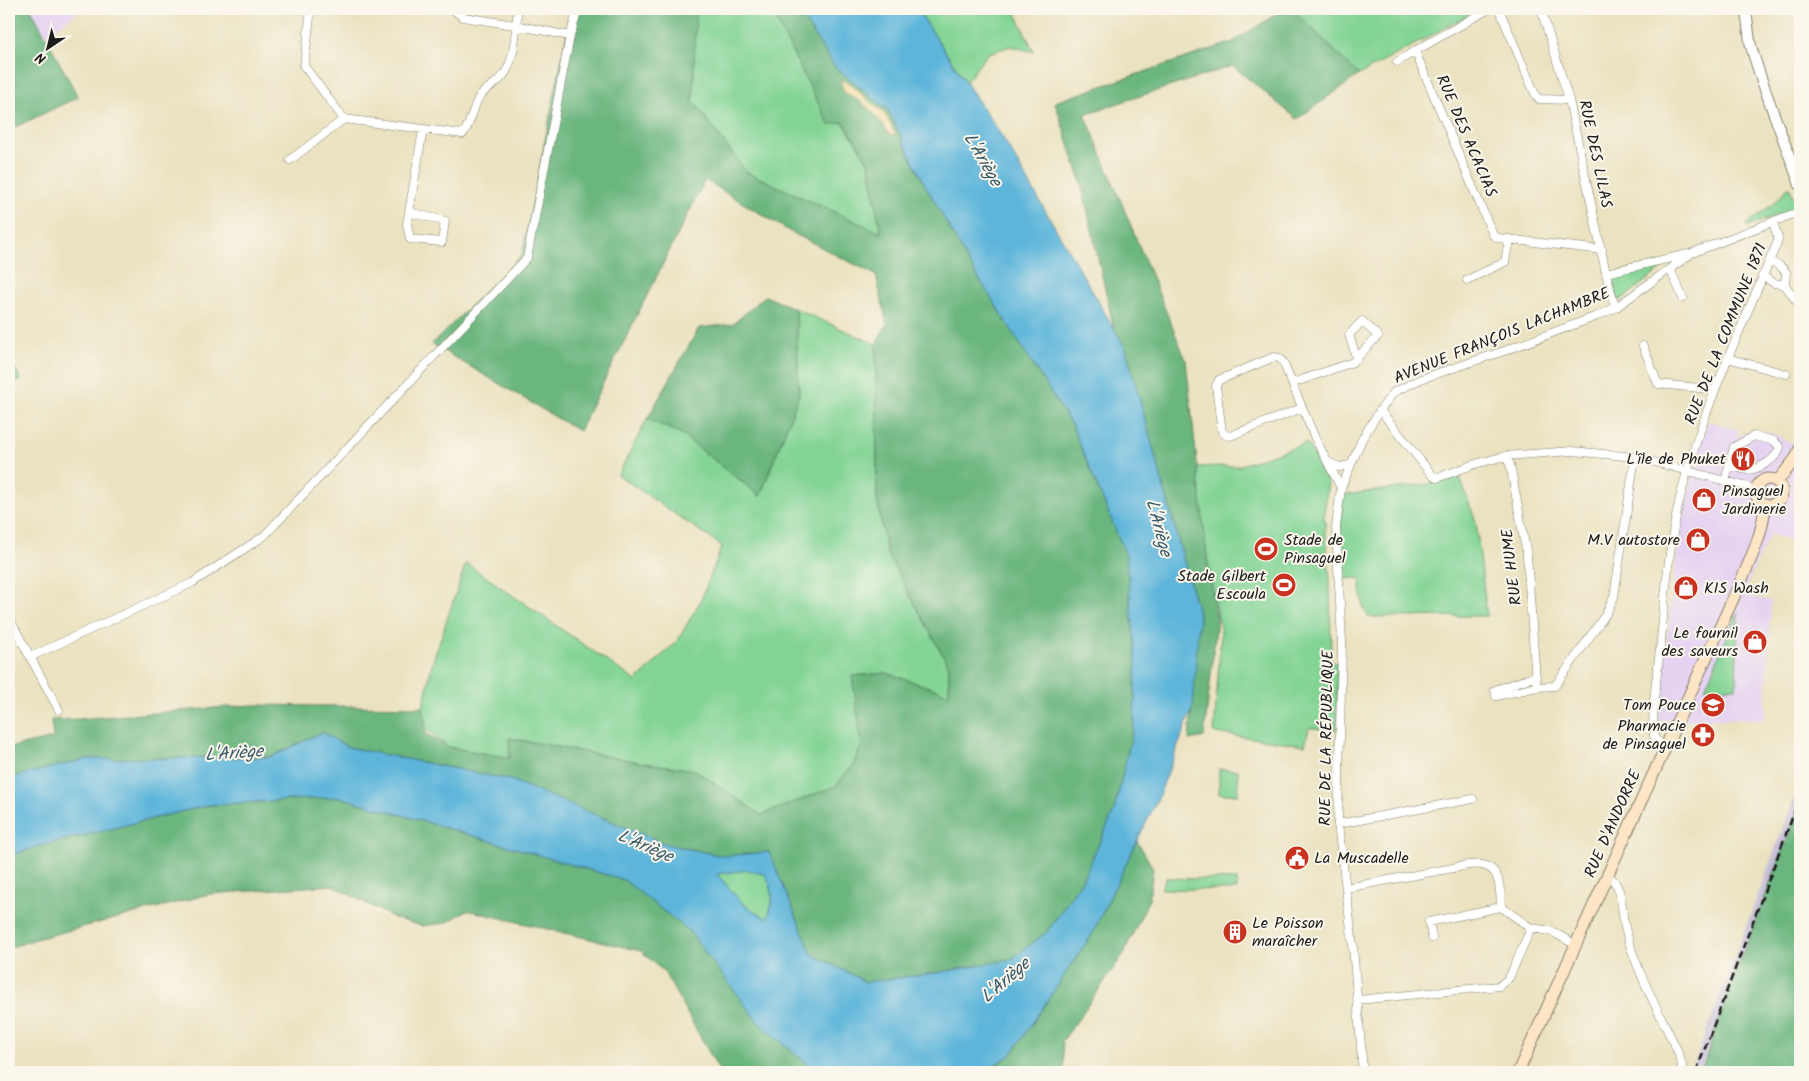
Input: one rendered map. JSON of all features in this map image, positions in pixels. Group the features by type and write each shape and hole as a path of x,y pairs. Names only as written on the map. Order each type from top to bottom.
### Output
{"main road":[{"path":"1777,482 1796,458 1800,448"},
{"path":"1769,479 1777,482 1781,488 1780,499 1773,504 1765,504 1757,496 1756,489 1764,480 1769,479"},
{"name":"RUE D'ANDORRE","path":"1518,1072 1756,546 1765,518 1765,504"}],"street":[{"path":"311,9 304,66 344,120"},
{"path":"452,9 463,17 570,36"},
{"path":"290,160 344,120 463,134 469,126 479,98 488,87 502,78 510,65 518,9"},
{"path":"30,657 192,583 264,536 527,258 570,36 578,9"},
{"path":"1397,62 1489,9"},
{"path":"1499,9 1536,96 1539,99 1569,100"},
{"name":"RUE DES LILAS","path":"1541,9 1569,100 1615,308"},
{"path":"1745,9 1752,49 1800,185"},
{"name":"RUE DES ACACIAS","path":"1415,51 1493,235 1498,238 1602,250"},
{"path":"410,212 445,220 442,242 410,238 407,224 423,130"},
{"name":"AVENUE FRANÇOIS LACHAMBRE","path":"1350,465 1362,439 1394,392 1421,379 1507,350 1615,308 1692,253 1800,212"},
{"name":"RUE DE LA COMMUNE 1871","path":"1665,746 1660,744 1654,736 1654,705 1664,613 1680,499 1714,392 1778,238 1773,222"},
{"path":"1467,280 1505,262 1509,239"},
{"path":"1606,273 1692,253"},
{"path":"1769,261 1780,266 1786,272 1785,285 1800,306"},
{"path":"1670,269 1683,298"},
{"path":"1762,276 1774,283 1785,285"},
{"path":"1293,383 1357,359 1378,336 1362,321 1349,335 1357,359"},
{"path":"1643,346 1658,384 1710,389 1714,392"},
{"path":"1302,408 1230,436 1226,435 1222,432 1216,386 1219,380 1274,357 1279,358 1283,362 1293,383 1315,438 1341,488"},
{"path":"1727,358 1786,374"},
{"path":"1380,410 1432,475 1437,478 1475,464 1505,456 1572,451 1635,457 1756,489"},
{"path":"1725,481 1729,465 1734,446 1754,436 1774,441 1780,447 1772,460 1748,470 1729,465"},
{"name":"RUE HUME","path":"1505,456 1510,464 1527,555 1536,686"},
{"path":"1536,676 1495,690 1496,696 1536,686 1555,686 1606,614 1614,597 1635,457"},
{"path":"1328,462 1339,467 1350,465"},
{"name":"RUE DE LA RÉPUBLIQUE","path":"1350,465 1341,488 1336,526 1342,642 1338,824 1358,1000 1363,1072"},
{"path":"9,618 59,710"},
{"path":"1338,824 1473,799"},
{"path":"1346,888 1477,864 1486,865 1495,871 1500,889 1501,906"},
{"path":"1607,876 1618,885 1622,918 1630,949 1678,1052 1681,1069"},
{"path":"1432,938 1429,922 1501,906 1531,928 1550,931 1576,945"},
{"path":"1358,1000 1499,986 1509,978 1531,928"}],"shaded area":[{"path":"31,9 82,9 45,36"},
{"path":"1708,421 1739,430 1736,437 1755,430 1777,435 1800,448 1800,543 1770,534 1742,595 1771,601 1765,719 1658,720 1681,520"},
{"path":"1800,783 1800,811 1700,1072 1691,1072"}],"green space":[{"path":"9,9 31,9 78,97 9,130"},
{"path":"572,9 638,9 658,12 659,9 696,9 693,101 746,172 881,233 869,163 844,122 829,125 772,12 774,9 797,9 836,68 888,110 924,183 969,263 1072,426 1126,555 1136,658 1134,726 1114,811 1083,879 1047,932 1010,960 929,974 866,982 812,955 768,852 723,856 666,844 511,780 347,747 322,732 271,757 87,759 9,778 9,748 53,738 51,720 252,705 423,707 426,734 448,747 510,758 509,738 644,763 695,770 761,815 836,786 854,763 862,745 852,676 887,673 949,694 949,666 887,554 877,499 876,344 887,324 876,275 789,231 705,180 579,431 432,344 522,254"},
{"path":"696,9 774,9 773,12 869,163 881,234 746,172 693,101"},
{"path":"917,9 1014,9 1034,52 1011,46 988,53 966,82"},
{"path":"1284,9 1292,9 1359,75 1297,119 1233,66 1085,114 1186,360 1209,575 1217,620 1204,737 1189,740 1199,616 1126,349 1114,329 1081,182 1055,102 1233,42"},
{"path":"1292,9 1471,9 1472,13 1359,75"},
{"path":"1789,186 1794,200 1800,200 1800,206 1747,227 1746,225 1778,200"},
{"path":"1660,263 1664,267 1618,302 1613,274"},
{"path":"765,296 796,309 799,395 760,496 680,433 647,419 699,328 733,324"},
{"path":"796,309 876,344 877,499 887,554 949,666 949,694 887,673 853,676 862,745 854,763 836,786 761,815 695,770 644,763 510,738 510,758 448,747 426,729 423,707 432,664 466,563 636,681 678,640 701,600 722,546 618,475 647,419 680,433 760,496 799,395"},
{"path":"9,357 21,380 9,386"},
{"name":"Stade de Pinsaguel","path":"1307,443 1328,483 1324,514 1330,581 1331,662 1337,663 1337,729 1309,728 1305,745 1214,733 1221,633 1201,528 1193,467 1238,466"},
{"path":"1459,475 1476,522 1487,616 1368,617 1363,606 1360,578 1344,579 1340,530 1343,495 1438,483"},
{"path":"1738,612 1736,687 1705,688"},
{"path":"1219,769 1238,770 1238,794 1219,794"},
{"path":"340,797 624,880 689,931 759,1023 817,1072 720,1072 664,972 641,951 467,910 446,923 422,926 394,918 332,885 210,894 36,939 9,948 9,856 40,846 209,805"},
{"path":"1800,806 1800,1072 1701,1072 1733,979"},
{"path":"1137,841 1153,868 1149,899 1123,955 1062,1042 1064,1072 983,1072 1011,1055 1092,934"},
{"path":"748,870 766,875 769,882 773,897 767,919 744,905 716,874"},
{"path":"1166,878 1237,880 1237,890 1161,889"}],"sand":[{"path":"840,79 851,84 884,112 896,135 889,134 870,109 844,92"}],"water":[{"name":"L'Ariège","path":"797,9 917,9 1003,138 1126,349 1199,616 1193,707 1158,798 1092,934 1011,1055 983,1072 817,1072 759,1023 689,931 624,880 340,797 209,805 40,846 9,856 9,778 87,759 271,757 322,732 347,747 511,780 666,844 723,856 769,852 812,954 866,982 929,974 1010,960 1047,932 1083,879 1114,811 1134,726 1136,658 1126,555 1072,426 969,263 924,183 888,110 836,68","holes":["748,870 766,875 771,887 772,897 767,919 744,905 717,874"]}],"railway":[{"path":"1696,1072 1800,797"}],"place":[{"name":"L'île de Phuket","path":"1743,459"},
{"name":"Pinsaguel Jardinerie","path":"1704,500"},
{"name":"M.V autostore","path":"1698,540"},
{"name":"Stade de Pinsaguel","path":"1266,549"},
{"name":"Stade Gilbert Escoula","path":"1284,585"},
{"name":"KIS Wash","path":"1686,588"},
{"name":"Le fournil des saveurs","path":"1755,642"},
{"name":"Tom Pouce","path":"1713,705"},
{"name":"Pharmacie de Pinsaguel","path":"1703,735"},
{"name":"La Muscadelle","path":"1297,858"},
{"name":"Le Poisson maraîcher","path":"1235,932"}]}
